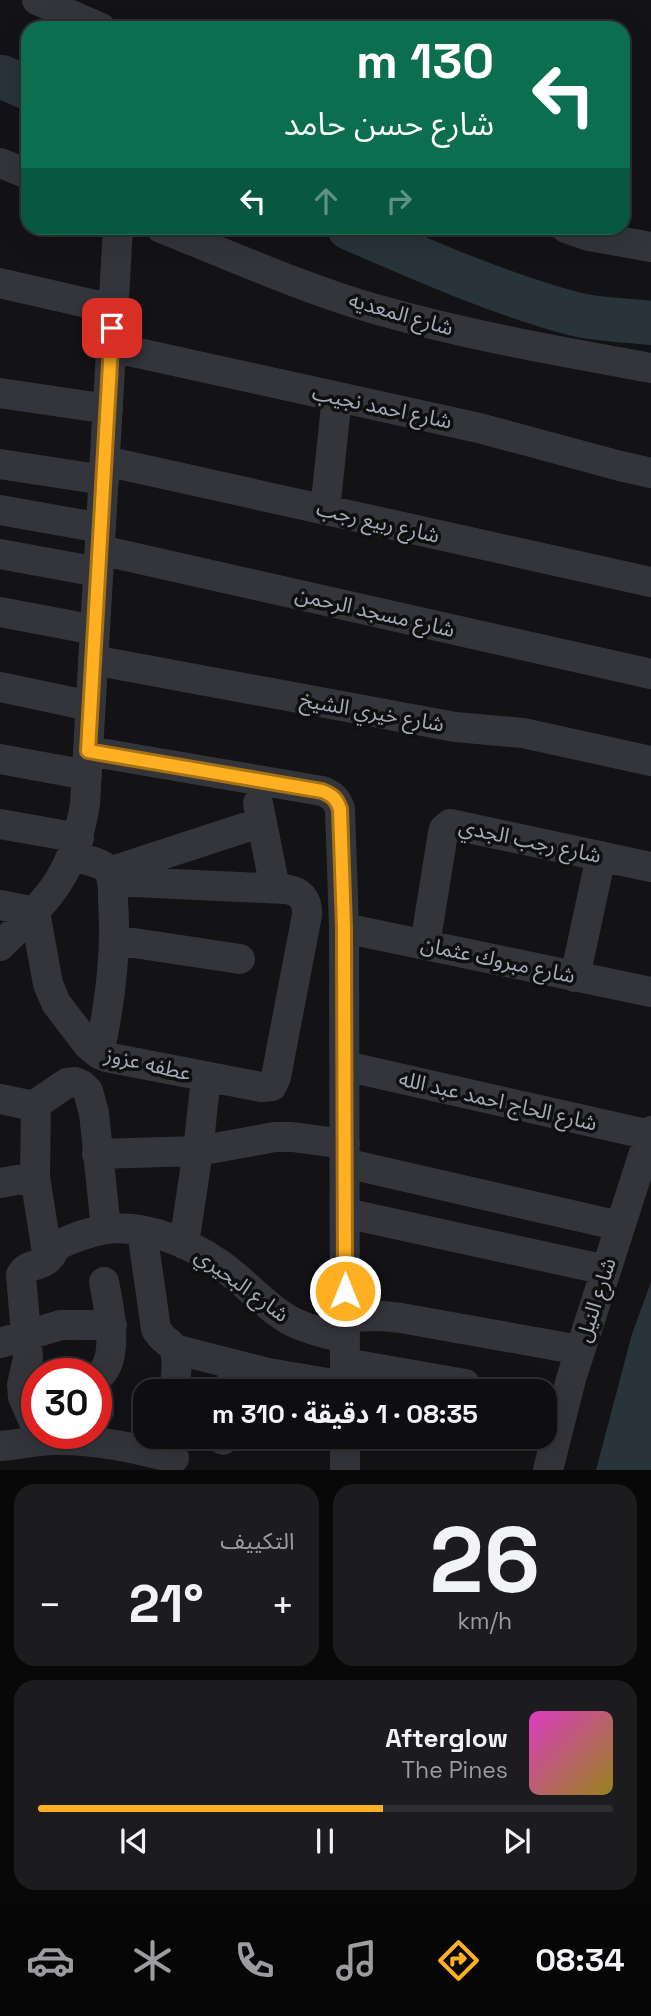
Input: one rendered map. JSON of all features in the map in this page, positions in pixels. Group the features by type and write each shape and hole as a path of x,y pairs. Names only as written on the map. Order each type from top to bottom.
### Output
{"street":[{"path":"37,0 85,21"},
{"path":"0,163 21,171"},
{"path":"0,946 35,912 63,877 76,848 85,804 118,235"},
{"name":"شارع المعديه","path":"178,235 295,282 373,308 492,338 651,368"},
{"path":"586,235 651,247"},
{"path":"0,283 113,309"},
{"name":"شارع احمد نجيب","path":"111,347 479,428 651,473"},
{"path":"0,393 108,409"},
{"path":"325,510 337,397"},
{"name":"شارع ربيع رجب","path":"0,464 104,471 325,510 651,582"},
{"path":"0,510 99,550"},
{"path":"0,554 99,550"},
{"name":"شارع مسجد الرحمن","path":"99,550 651,674"},
{"path":"0,612 95,630"},
{"name":"شارع خيري الشيخ","path":"93,660 455,727 523,733 651,761"},
{"path":"0,687 90,706"},
{"path":"0,760 88,763 253,779 322,791 332,795 337,801 340,809 344,928 345,1359"},
{"path":"111,876 275,888 253,779"},
{"path":"111,876 262,822"},
{"path":"0,824 76,848 103,865 111,876 114,940 112,985 99,1054"},
{"name":"شارع رجب الجدي","path":"425,945 446,826 454,824 651,867"},
{"path":"575,976 601,856"},
{"name":"عطفه عزوز","path":"35,912 51,994 88,1045 99,1054 206,1077 261,1087 272,1086 276,1077 308,907 303,897 295,891 275,888"},
{"path":"0,905 35,912"},
{"name":"شارع مبروك عثمان","path":"344,928 651,992"},
{"path":"114,940 240,959"},
{"name":"شارع الحاج احمد عبد الله","path":"345,1066 650,1133"},
{"path":"184,1244 206,1077"},
{"path":"0,1099 36,1104 67,1083 82,1085 88,1091 94,1113 106,1229"},
{"path":"28,1358 13,1340 21,1275 37,1263 36,1104"},
{"name":"شارع النيل","path":"548,1470 580,1350 650,1133"},
{"path":"97,1154 198,1151 275,1137 620,1226"},
{"path":"0,1183 35,1177"},
{"path":"345,1213 606,1270"},
{"name":"شارع البحيري","path":"37,1263 56,1246 86,1233 106,1229 142,1230 184,1244 226,1269 273,1310 292,1322 329,1335 345,1359"},
{"path":"142,1230 159,1336 174,1349 233,1378 293,1378 345,1359 383,1316 580,1350"},
{"path":"104,1282 112,1325 108,1358"},
{"path":"13,1340 61,1325 112,1325"},
{"path":"174,1349 175,1379"},
{"path":"345,1359 441,1379"},
{"path":"0,1446 21,1440"},
{"path":"112,1440 130,1447 174,1455"},
{"path":"345,1449 345,1470"}],"shaded area":[{"path":"651,1282 651,1470 596,1470 632,1334"}],"waterway":[{"path":"2,77 21,85"},
{"path":"366,235 458,274 542,305 590,317 651,323"}],"route":[{"path":"112,328 88,751 322,791 332,795 337,801 340,809 344,928 345,1291"}]}
